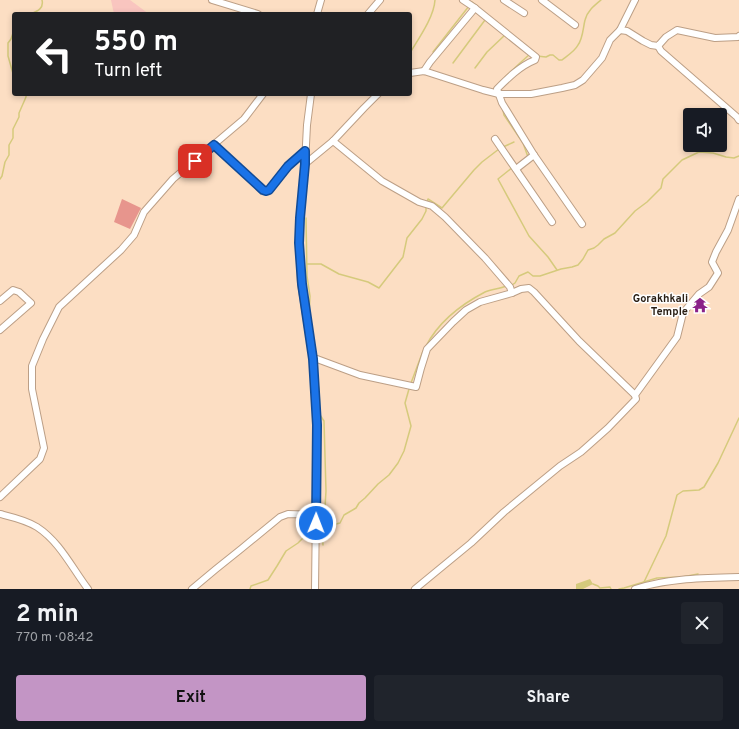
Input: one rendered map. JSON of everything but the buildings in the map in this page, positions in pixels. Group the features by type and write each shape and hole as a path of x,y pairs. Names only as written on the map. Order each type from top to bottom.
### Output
{"street":[{"path":"212,0 251,12"},
{"path":"318,12 321,0"},
{"path":"370,12 380,0"},
{"path":"462,0 536,57 535,60 528,62 497,89 502,104 534,155 582,224"},
{"path":"504,0 524,13"},
{"path":"542,0 575,25"},
{"path":"412,73 424,71 499,94 531,94 575,84 583,80 602,58 610,40 620,30 635,0"},
{"path":"424,71 474,8"},
{"path":"620,30 627,31 643,41 658,46 661,51 739,120"},
{"path":"658,46 666,37 677,30 715,38 739,36"},
{"path":"0,497 40,459 44,448 32,388 32,366 42,339 58,307 121,250 134,235 144,212 173,179 244,119 261,96"},
{"path":"311,96 307,125 299,243 302,284 313,359 317,425 316,589"},
{"path":"305,164 333,141 376,96"},
{"path":"495,139 552,222"},
{"path":"333,141 382,181 419,202 432,206 445,217 485,258 510,287 512,293"},
{"path":"214,145 263,190 266,191 269,190 288,166 305,151"},
{"path":"516,169 534,155"},
{"path":"416,589 471,543 510,506 560,466 581,452 608,428 636,398 635,395 677,337 684,313 699,294 709,287 718,273 712,262 728,230 739,199"},
{"path":"313,359 317,359 360,375 416,387 428,349 466,310 480,302 521,289 529,288 579,341 635,395"},
{"path":"0,301 13,290 18,292 31,303 0,330"},
{"path":"0,514 23,520 37,527 50,538 71,563 88,589"},
{"path":"192,589 280,517 288,514 316,515"},
{"path":"635,589 662,582 693,578 739,577"}],"shaded area":[{"path":"111,0 130,0 146,12 114,12"},
{"path":"122,199 141,208 130,229 114,222"},
{"path":"590,579 593,584 583,589 576,589 576,584"}],"waterway":[{"path":"34,12 41,7 42,0"},
{"path":"412,50 429,20 435,0"},
{"path":"537,56 546,57 553,55 559,60 562,60 571,53 577,47 581,39 585,20 588,14 601,0"},
{"path":"471,3 472,2 479,8"},
{"path":"433,52 469,6"},
{"path":"453,63 485,20"},
{"path":"475,68 487,52 506,34"},
{"path":"12,36 8,43 8,56 12,70"},
{"path":"505,77 530,54"},
{"path":"0,179 5,162 9,155 9,145 13,138 13,129 26,96"},
{"path":"503,110 504,115 523,143 528,157"},
{"path":"503,147 514,142"},
{"path":"427,202 428,199 442,208 474,170 499,149"},
{"path":"512,285 519,276 528,272 533,276 540,276 578,265 588,250 594,248 604,239 615,233 635,211 647,202 661,188 663,179 682,160 699,152 713,153 734,158 739,156"},
{"path":"513,167 498,179 529,236 548,257 557,270"},
{"path":"307,264 321,264 339,274 368,282 379,288 403,257 407,238 422,219 426,211 426,207"},
{"path":"306,218 307,276 310,296 309,316"},
{"path":"426,346 437,329 451,314 467,302 485,292 506,286"},
{"path":"411,383 423,351"},
{"path":"317,380 319,389 320,415 324,421 326,491 324,523 322,529 323,545"},
{"path":"320,530 340,523 344,515 356,508 359,503 389,475 398,463 404,451 411,426 405,403 409,389"},
{"path":"644,582 666,536 677,495 683,491 699,490 704,487 718,463 739,418"},
{"path":"250,589 251,586 268,580 286,551 298,543 306,535 314,532"},
{"path":"619,589 657,578 682,577 698,574"},
{"path":"593,584 600,588 610,587 611,589"}],"place":[{"name":"Gorakhkali Temple","path":"700,305"}],"route":[{"path":"195,161 214,145 263,190 266,191 269,190 288,166 305,151 299,243 302,284 313,359 317,425 316,523"}]}
